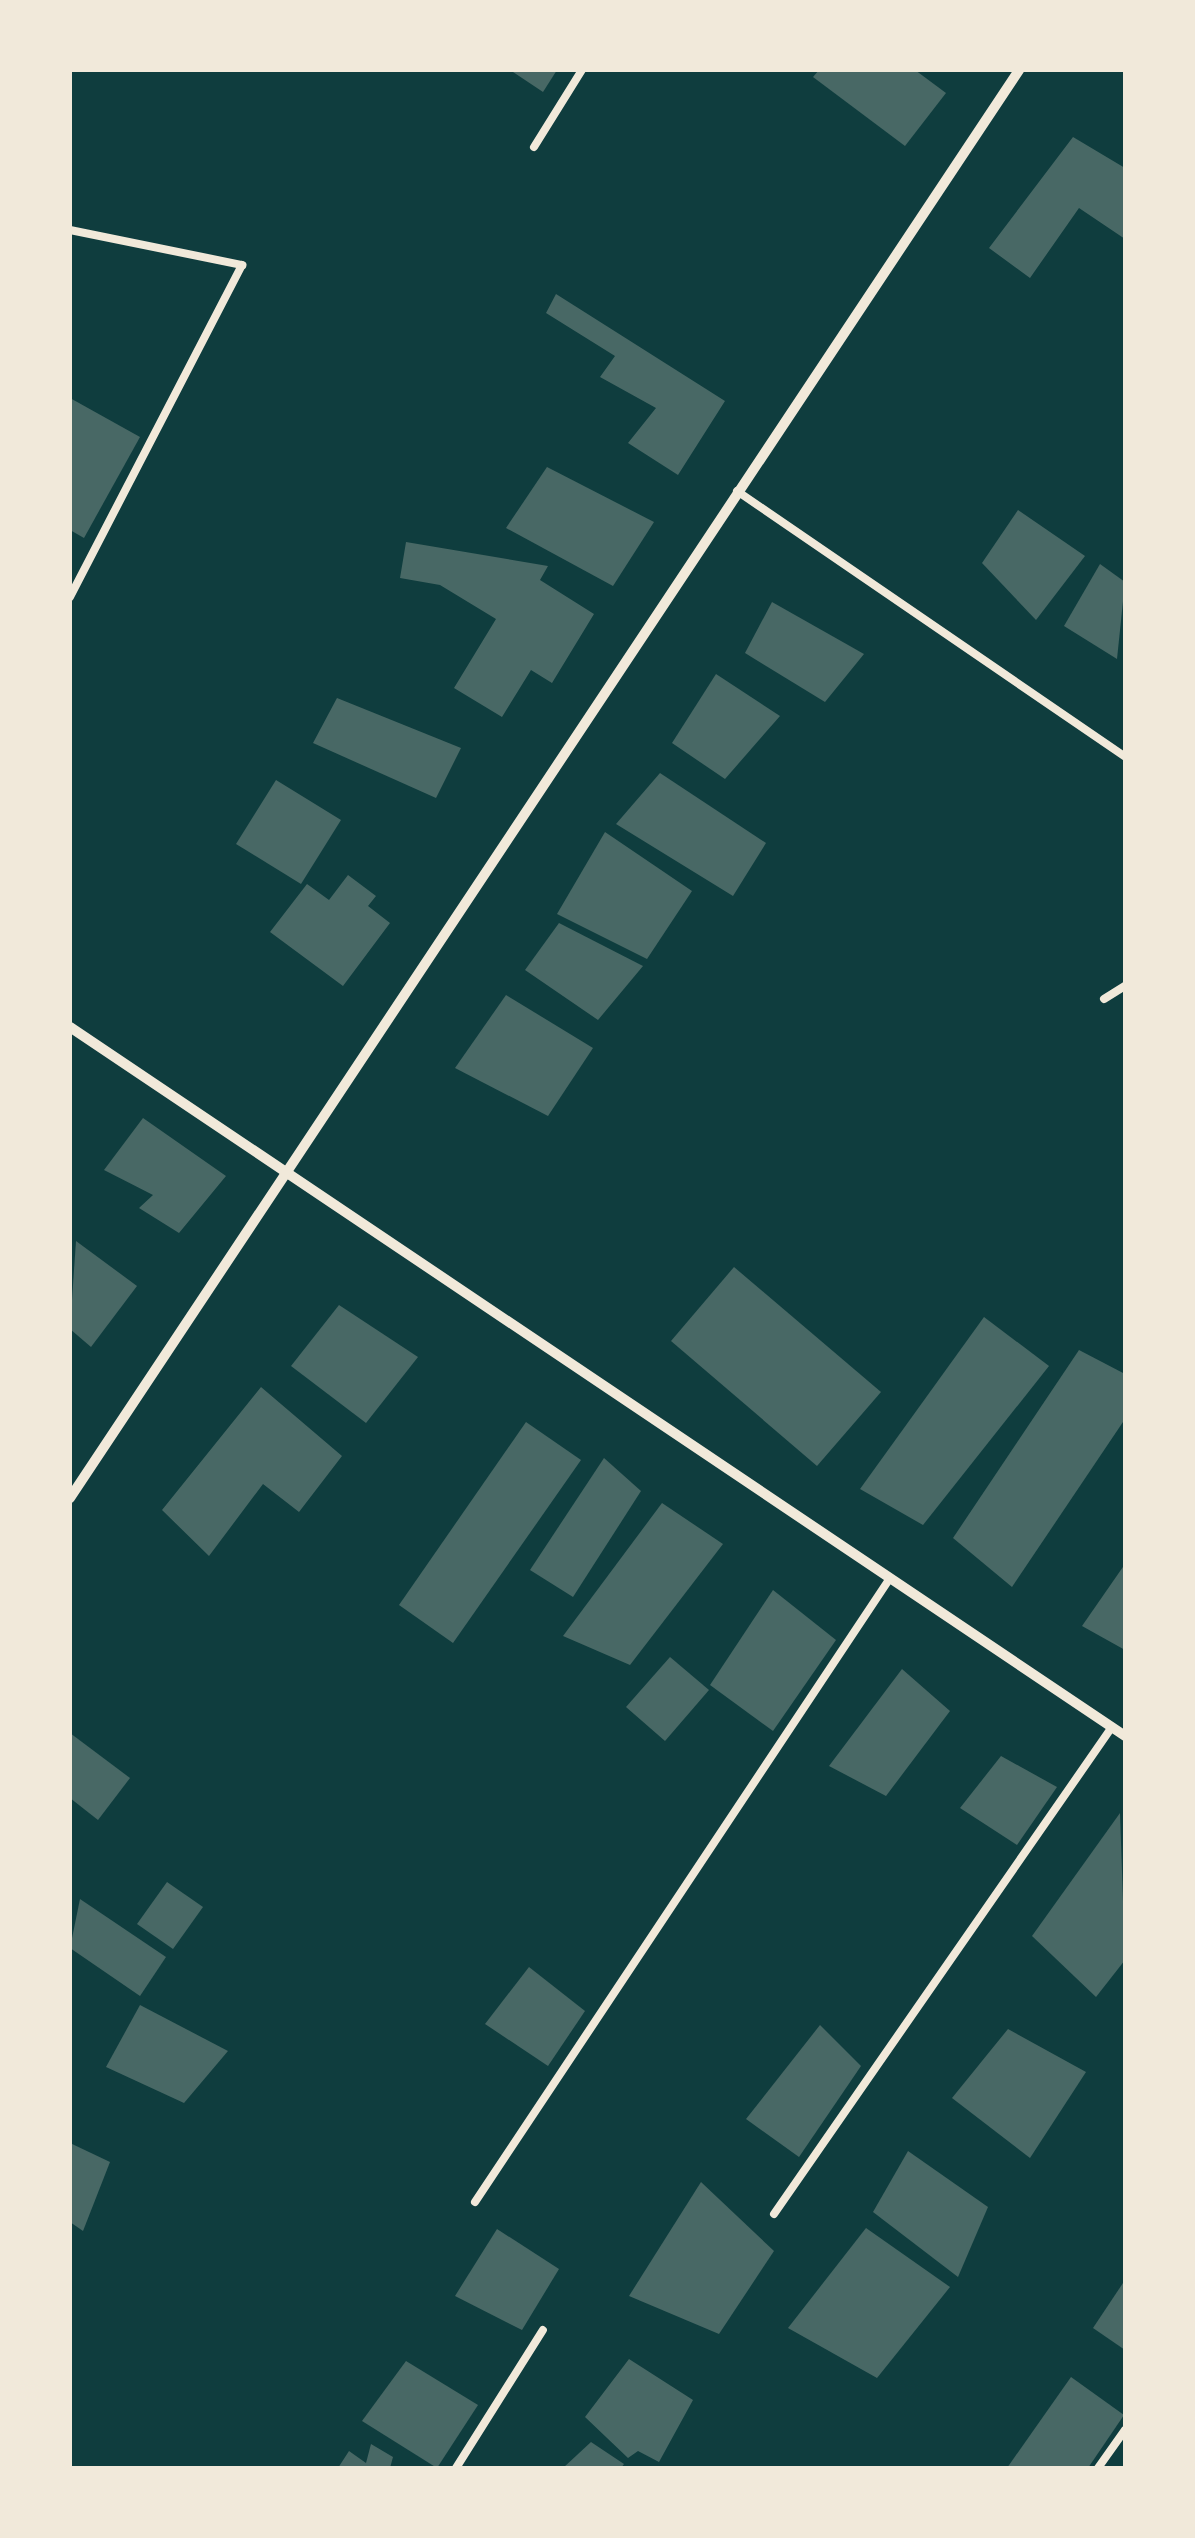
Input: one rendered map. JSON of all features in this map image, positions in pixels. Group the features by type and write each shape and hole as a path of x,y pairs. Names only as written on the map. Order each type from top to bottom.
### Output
{"street":[{"path":"70,1498 281,1168 1019,70"},
{"path":"70,1027 1125,1736"}],"lane":[{"path":"534,147 582,70"},
{"path":"70,230 242,265 70,598"},
{"path":"737,491 1125,756"},
{"path":"1104,999 1125,986"},
{"path":"475,2202 890,1578"},
{"path":"774,2214 1112,1727"},
{"path":"456,2468 543,2330"},
{"path":"1098,2468 1125,2430"}],"building":[{"path":"510,70 557,70 543,92"},
{"path":"819,70 915,70 946,93 905,146 813,77"},
{"path":"1073,137 1125,168 1125,239 1079,208 1030,278 989,248"},
{"path":"556,294 725,401 678,475 628,443 656,408 600,377 615,356 546,313"},
{"path":"70,398 140,437 84,538 70,530"},
{"path":"547,467 654,522 613,586 506,528"},
{"path":"1018,510 1085,556 1036,620 982,563"},
{"path":"406,542 548,566 540,580 594,614 552,683 531,670 502,717 454,688 496,619 440,585 400,578"},
{"path":"1100,564 1125,582 1117,659 1064,626"},
{"path":"772,602 864,654 825,702 745,653"},
{"path":"716,674 780,716 725,779 672,743"},
{"path":"337,698 461,748 436,798 313,743"},
{"path":"660,773 766,843 733,896 616,824"},
{"path":"276,780 341,820 301,884 236,844"},
{"path":"605,832 692,891 647,959 557,914"},
{"path":"348,875 376,896 368,906 390,923 343,986 270,932 307,884 329,900"},
{"path":"559,923 643,966 598,1020 525,970"},
{"path":"506,995 593,1048 548,1116 455,1068"},
{"path":"143,1118 226,1176 179,1233 139,1208 153,1195 104,1170"},
{"path":"76,1241 137,1286 91,1347 70,1329"},
{"path":"734,1267 881,1392 817,1466 671,1341"},
{"path":"339,1305 418,1357 366,1423 291,1366"},
{"path":"984,1317 1049,1366 923,1525 860,1489"},
{"path":"1079,1350 1125,1374 1125,1419 1012,1587 953,1538"},
{"path":"261,1387 342,1456 299,1512 263,1484 209,1556 162,1510"},
{"path":"526,1422 581,1460 453,1643 399,1605"},
{"path":"604,1458 641,1491 573,1597 530,1570"},
{"path":"662,1503 723,1544 630,1665 563,1636"},
{"path":"1125,1564 1125,1650 1082,1626"},
{"path":"773,1590 836,1640 773,1731 710,1685"},
{"path":"670,1657 709,1690 665,1741 626,1707"},
{"path":"902,1669 950,1711 886,1796 829,1766"},
{"path":"70,1733 130,1778 98,1820 70,1798"},
{"path":"1001,1756 1057,1787 1017,1845 960,1808"},
{"path":"1120,1813 1125,1960 1096,1997 1032,1936"},
{"path":"167,1882 203,1907 173,1949 137,1924"},
{"path":"80,1899 166,1957 140,1996 70,1948"},
{"path":"529,1967 585,2011 548,2066 485,2024"},
{"path":"140,2005 228,2051 184,2103 106,2067"},
{"path":"820,2025 861,2066 799,2157 746,2119"},
{"path":"1008,2029 1086,2072 1030,2158 952,2098"},
{"path":"70,2143 110,2162 83,2231 70,2222"},
{"path":"908,2151 988,2207 958,2277 873,2212"},
{"path":"701,2182 774,2251 719,2334 629,2296"},
{"path":"866,2228 950,2287 877,2378 788,2328"},
{"path":"497,2229 559,2269 522,2330 455,2296"},
{"path":"1125,2280 1125,2350 1093,2328"},
{"path":"629,2359 693,2400 659,2462 638,2451 628,2458 585,2417"},
{"path":"406,2361 478,2405 437,2468 362,2421"},
{"path":"1071,2377 1124,2415 1088,2468 1007,2468"},
{"path":"591,2442 624,2464 621,2468 563,2468"},
{"path":"371,2444 393,2457 390,2468 338,2468 349,2451 366,2463"}]}
